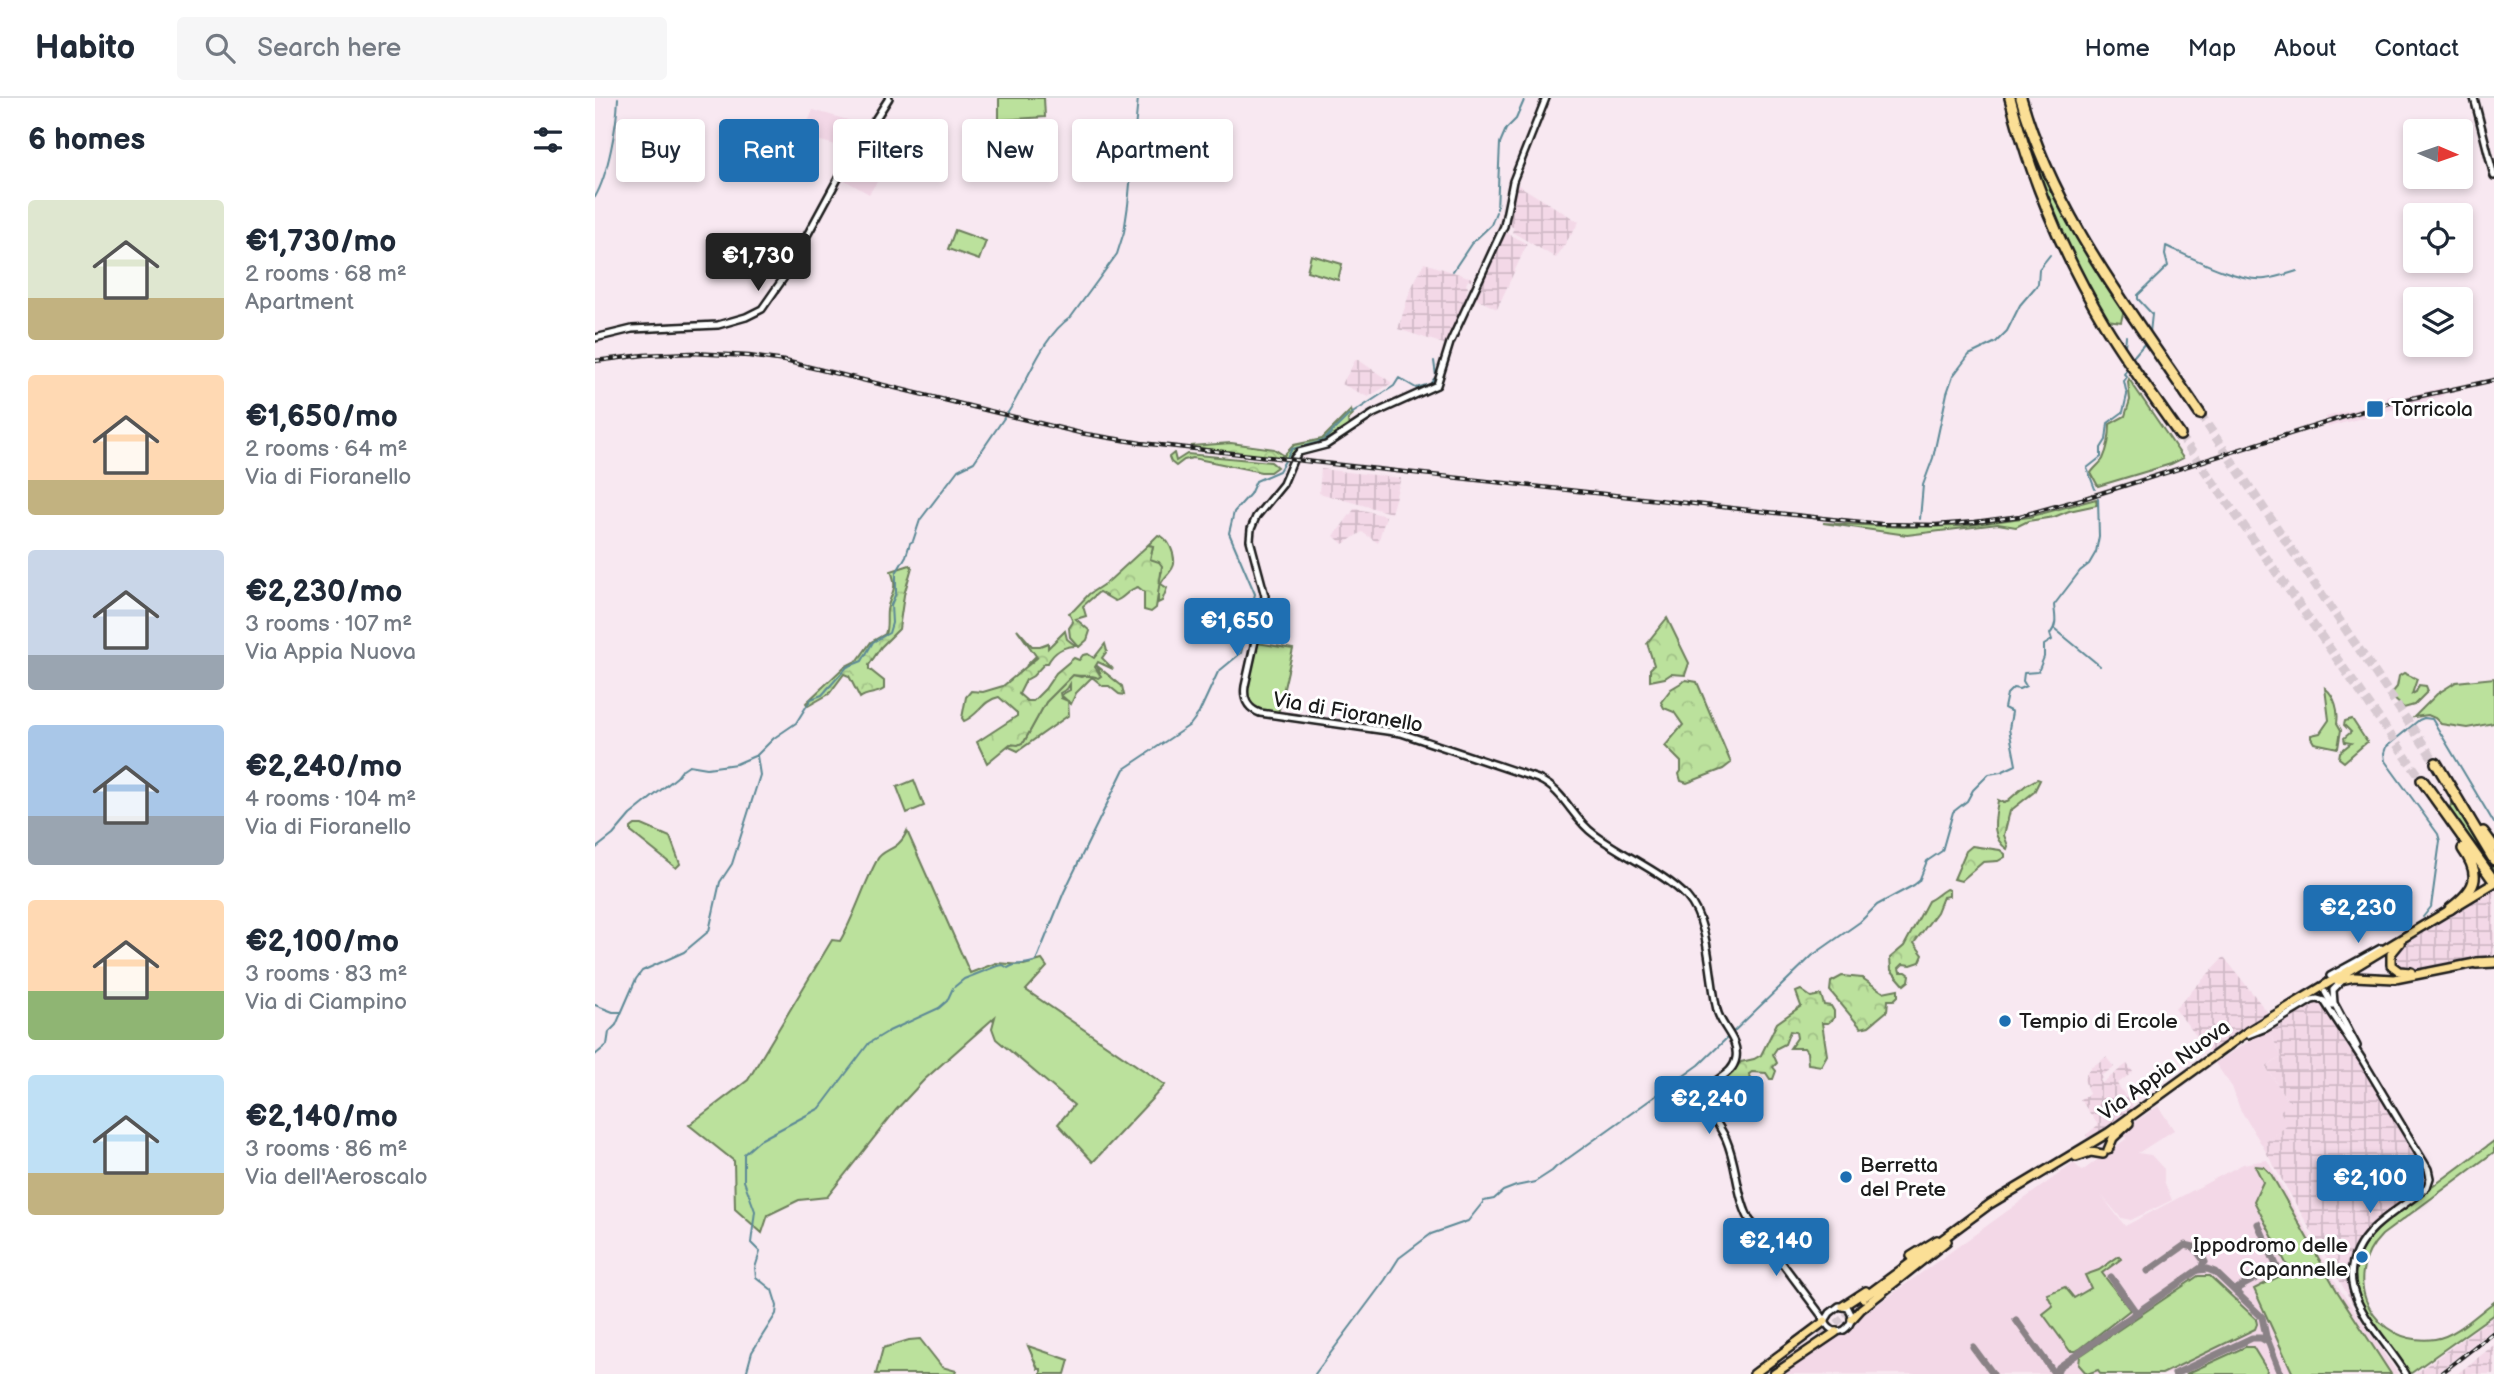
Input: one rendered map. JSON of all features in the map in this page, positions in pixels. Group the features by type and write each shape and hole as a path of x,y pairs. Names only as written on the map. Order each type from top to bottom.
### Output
{"highway":[{"path":"2010,98 2033,175 2077,274 2105,326 2180,435"},
{"path":"2021,98 2044,164 2072,221 2200,414"},
{"path":"2436,764 2494,860"},
{"path":"2422,780 2494,882"},
{"path":"2460,805 2472,814 2494,848"},
{"path":"2447,817 2449,830 2469,859 2475,875 2469,893 2450,909"},
{"path":"2476,963 2494,960"}],"main road":[{"name":"Via Appia Nuova","path":"1953,1234 1990,1204 2108,1133 2247,1032 2494,882"},
{"path":"2428,922 2396,946 2391,954 2391,962 2395,969 2403,972 2438,970"},
{"name":"Via Appia Nuova","path":"1864,1300 1991,1208 2132,1120 2248,1035 2338,981 2354,977 2396,979 2476,963"},
{"path":"2073,1159 2091,1152 2106,1152 2113,1138 2132,1120"},
{"path":"1843,1306 1927,1245 1953,1234"},
{"path":"1852,1320 1953,1234"},
{"path":"1753,1374 1828,1317"},
{"path":"1774,1374 1836,1332"},
{"path":"1762,1374 1819,1334 1768,1374"}],"street":[{"path":"595,338 632,329 718,325 761,310 785,276 841,173 889,98"},
{"name":"Via di Fioranello","path":"1546,98 1512,184 1504,226 1450,343 1437,385 1373,414 1324,446 1299,452 1283,484 1256,517 1250,540 1265,594 1244,697 1249,706 1257,712 1406,734 1538,779 1553,786 1594,834 1679,890 1692,904 1701,926 1718,1017 1734,1041 1736,1052 1735,1062 1729,1072 1711,1085 1707,1098 1711,1114 1728,1145 1744,1207 1819,1313 1828,1317"},
{"path":"2474,98 2494,176"},
{"path":"2330,976 2400,939"},
{"path":"2381,979 2345,981 2337,985 2332,992 2334,1003 2363,1059 2430,1175 2430,1182 2425,1189 2370,1233 2358,1252 2353,1272 2358,1307 2406,1374"},
{"path":"2325,992 2355,1048"},
{"path":"2248,1035 2317,999 2328,1006 2363,1059"},
{"path":"1843,1306 1851,1311 1852,1320 1849,1325 1836,1332 1829,1329 1828,1317 1843,1306"}],"shaded area":[{"path":"813,110 844,119 833,119 833,144 819,141 819,119 809,119"},
{"path":"848,182 877,182 869,194"},
{"path":"1518,185 1579,222 1556,258 1512,232 1514,228 1508,224"},
{"path":"1507,233 1527,244 1497,309 1475,298 1504,234"},
{"path":"1424,263 1472,278 1466,285 1466,292 1471,294 1447,345 1398,329 1410,291"},
{"path":"1356,359 1392,383 1368,397 1342,384"},
{"name":"Torricola","path":"2441,388 2443,396 2328,427 2326,417 2387,401 2386,396 2393,394 2395,399"},
{"path":"1321,469 1401,478 1391,513 1319,493"},
{"path":"1355,508 1386,516 1378,543 1362,532 1343,544 1334,536"},
{"path":"2494,890 2494,956 2423,970 2403,970 2396,967 2393,961 2396,949"},
{"path":"2224,957 2268,1013 2211,1054 2175,1009"},
{"path":"2324,996 2428,1174 2424,1187 2369,1227 2355,1247 2350,1263 2349,1285 2354,1306 2262,1145 2288,1125 2280,1111 2289,1103 2266,1067 2282,1057 2268,1029"},
{"path":"2268,1029 2282,1057 2266,1067 2289,1103 2289,1125 2262,1145 2240,1109 2232,1087 2215,1063"},
{"path":"2106,1057 2114,1067 2101,1076 2103,1078 2100,1080 2102,1083 2127,1064 2133,1072 2117,1084 2136,1111 2090,1141 2086,1135 2098,1125 2080,1099 2089,1094 2084,1079 2089,1069"},
{"path":"2158,1106 2174,1130 2138,1153 2151,1155 2164,1169 2164,1181 2172,1200 2131,1220 2121,1218 2101,1195 2125,1226 2243,1164 2267,1160 2341,1291 2398,1374 1781,1374 2074,1163 2082,1171 2126,1139 2122,1131"},
{"path":"2494,1316 2494,1328 2435,1374 2415,1374"},
{"path":"2494,1345 2494,1374 2457,1374"}],"green space":[{"path":"999,98 1044,98 1045,117 999,119"},
{"path":"2021,108 2030,136 2124,309 2121,322 2107,320 2085,283 2053,215 2016,110"},
{"path":"955,230 986,241 979,260 948,249"},
{"path":"1311,255 1342,264 1338,280 1307,271"},
{"path":"2129,379 2183,458 2098,486 2091,473 2105,455 2110,424 2125,416 2130,400"},
{"path":"1351,410 1353,415 1348,420 1349,429 1292,461 1286,460 1284,455 1294,445 1322,439"},
{"path":"1231,443 1274,449 1283,455 1280,458 1191,446"},
{"path":"1174,453 1176,461 1187,454 1271,462 1277,467 1270,472 1261,472 1193,458 1176,466 1169,457"},
{"path":"2096,499 2097,505 2028,521 2016,527 1998,524 1907,535 1823,523 1903,527 1963,526 2029,517"},
{"path":"1158,535 1168,543 1174,564 1161,584 1167,588 1162,601 1158,603 1158,583 1162,571 1150,559 1153,546 1148,545"},
{"path":"1148,545 1153,546 1150,559 1162,566 1156,608 1151,612 1144,610 1144,592 1138,587 1115,601 1099,592 1083,606 1086,616 1076,619 1090,631 1087,640 1079,647 1070,637 1069,628 1073,622 1069,613"},
{"path":"910,565 912,567 899,629 881,647 869,665 869,669 884,681 884,689 860,698 849,676 844,674 829,694 808,706 806,703 844,667 858,660 871,642 885,634 887,610 894,587 891,571"},
{"path":"1667,618 1689,663 1685,675 1671,674 1650,681 1650,669 1654,665 1647,643"},
{"path":"1017,629 1032,646 1048,643 1048,648 1065,631 1067,639 1076,646 1057,652 1048,663 1026,680 1019,694 1027,701 1033,701 1056,673 1074,658 1079,660 1088,654 1094,658 1105,644 1107,651 1102,658 1113,669 1098,662 1095,667 1101,676 1098,678 1073,675 1046,702 1024,742 1018,745 1010,744 987,763 977,742 1017,716 1017,713 999,697 989,701 964,721 962,718 966,697 971,691 983,692 1003,686 1038,657 1026,666 1036,656"},
{"path":"1257,643 1293,649 1278,714 1254,707 1246,694"},
{"path":"1096,665 1122,686 1124,695 1109,686 1103,686 1092,677 1076,693 1071,704 1068,701 1069,715 1018,751 1007,746 1024,742 1046,702 1073,675 1081,677 1100,672","holes":["1070,684 1070,690 1061,695 1067,701 1061,698 1060,693"]},
{"path":"2404,673 2417,679 2412,694 2419,685 2426,686 2428,691 2414,705 2404,708 2393,698 2392,693 2397,687 2399,676"},
{"path":"2494,678 2494,723 2467,728 2441,724 2428,715 2414,717 2437,694 2456,682"},
{"path":"1686,680 1697,682 1731,763 1723,769 1687,783 1681,781 1679,774 1681,762 1665,746 1683,725 1674,712 1664,708 1661,702 1671,689"},
{"path":"2325,688 2334,699 2337,709 2337,723 2341,730 2338,748 2314,743 2311,738 2311,735 2320,733 2329,720"},
{"path":"2352,719 2367,742 2344,762 2339,758 2340,752 2351,743 2345,742 2344,738 2351,732 2344,725 2345,721"},
{"path":"2037,779 2040,780 2034,792 2010,811 2004,835 2007,849 2001,844 1996,832 1998,800 2005,803"},
{"path":"914,780 924,806 907,813 897,787"},
{"path":"2450,799 2454,799 2494,864 2494,875 2443,803 2449,807 2452,805"},
{"path":"635,825 642,825 670,837 680,864 676,868 631,832"},
{"path":"907,831 970,973 996,963 1024,965 1042,960 1047,967 1026,990 1165,1085 1093,1162 1058,1124 1074,1105 996,1039 992,1028 995,1017 924,1080 896,1110 827,1197 799,1200 768,1215 762,1233 735,1209 734,1161 689,1125 748,1080 832,940 840,941 877,860 899,843"},
{"path":"1972,846 2000,850 2005,857 1998,861 1983,862 1961,881 1954,879 1966,851"},
{"path":"1946,889 1949,890 1949,896 1943,897 1937,912 1914,943 1923,955 1920,962 1903,964 1899,968 1900,972 1910,975 1909,981 1904,985 1891,970 1890,958 1904,946 1928,901"},
{"path":"1842,976 1862,978 1883,992 1898,989 1898,996 1894,1000 1888,1000 1887,1011 1869,1026 1861,1028 1830,991 1831,982"},
{"path":"1801,990 1811,997 1821,995 1824,1005 1831,1006 1834,1011 1834,1018 1828,1023 1822,1023 1827,1055 1821,1066 1808,1064 1804,1048 1790,1048 1797,1038 1796,1032 1790,1031 1785,1044 1773,1054 1777,1063 1773,1067 1776,1071 1773,1079 1766,1073 1752,1072 1749,1074 1752,1081 1740,1102 1716,1113 1711,1096 1715,1084 1726,1078 1741,1062 1761,1055 1777,1023 1801,1006 1796,992"},
{"name":"Ippodromo delle Capannelle","path":"2494,1141 2494,1152 2382,1235 2369,1252 2363,1271 2363,1289 2369,1306 2379,1321 2394,1332 2413,1339 2443,1337 2494,1302 2494,1314 2410,1374 2366,1317 2355,1287 2360,1252 2377,1228"},
{"path":"2255,1166 2264,1167 2271,1174 2337,1291 2391,1374 2293,1374 2254,1289 2290,1271 2254,1201 2263,1182"},
{"path":"2119,1256 2121,1259 2102,1273 2130,1310 2081,1348 2070,1351 2043,1314 2053,1306 2047,1294 2065,1287 2074,1298 2091,1288 2085,1275 2099,1270"},
{"path":"2198,1276 2210,1276 2256,1319 2255,1329 2162,1374 2101,1374 2098,1370 2087,1374 2079,1365 2080,1356"},
{"path":"920,1339 942,1367 956,1371 955,1374 876,1374 883,1348"},
{"path":"1028,1346 1069,1360 1065,1374 1041,1374 1041,1369 1038,1369"},
{"path":"2245,1347 2253,1347 2267,1370 2266,1374 2186,1374"}],"waterway":[{"path":"595,197 611,149 618,98"},
{"path":"1007,414 1051,336 1071,317 1117,254 1128,205 1138,98"},
{"path":"1497,209 1500,143 1506,129 1516,119 1525,98"},
{"path":"1453,271 1471,244 1491,225 1496,212"},
{"path":"2150,333 2152,314 2138,299 2138,295 2168,266 2166,246 2242,277 2265,279 2297,271"},
{"path":"1920,519 1923,485 1933,458 1953,376 1969,355 1996,342 2007,331 2020,305 2038,284 2039,269 2050,255"},
{"path":"2126,336 2125,346 2164,405"},
{"path":"2134,356 2146,342"},
{"path":"746,1374 752,1352 776,1314 777,1306 772,1290 756,1277 755,1268 760,1252 751,1243 755,1211 744,1181 744,1154 760,1140 820,1108 869,1043 939,1008 947,1001 953,988 964,979 997,966 1008,968 1036,961 1064,892 1124,769 1190,725 1199,713 1218,672 1241,653 1255,594 1229,533 1234,512 1250,494 1256,481 1279,471 1292,449 1323,441 1348,416 1394,386 1399,378 1416,388 1430,384 1436,376 1434,361"},
{"path":"2095,489 2087,468 2101,457 2108,423 2123,412 2127,395 2124,381 2127,377 2124,374 2128,368"},
{"path":"595,849 689,765 707,768 736,764 757,755 774,738 796,723 811,699 822,695 847,667 862,661 873,642 889,633 892,623 891,605 896,593 896,573 913,541 920,520 958,470 974,462 1004,418"},
{"path":"1315,1374 1399,1258 1431,1234 1468,1221 1484,1201 1494,1199 1503,1191 1516,1186 1535,1182 1699,1065 1813,955 1860,922 1877,905 1919,881 1927,861 1942,851 1953,812 1967,801 1973,790 1989,774 2016,765 2009,729 2012,712 2004,708 2007,694 2013,688 2026,686 2023,681 2024,673 2038,672 2044,657 2044,645 2052,640 2050,634 2055,624 2054,605 2096,552 2099,536 2098,498"},
{"path":"2055,629 2100,666"},
{"path":"2423,917 2431,907 2440,841 2438,834 2385,761 2386,747 2419,720 2432,719 2494,823"},
{"path":"595,1055 607,1045 609,1032 616,1025 642,971 684,952 709,931 720,882 732,864 760,775 757,756"},
{"path":"595,1005 621,1012"}],"taxiway":[{"path":"2237,1293 2238,1288 2277,1267 2258,1224"},
{"path":"2148,1271 2185,1245 2194,1247 2205,1262"},
{"path":"2056,1374 2059,1367 2202,1267 2204,1260"},
{"path":"2199,1270 2215,1272 2262,1317 2266,1336 2281,1374"},
{"path":"2111,1277 2134,1313"},
{"path":"2016,1320 2055,1374"},
{"path":"2175,1374 2252,1338 2261,1338 2268,1342"},
{"path":"1973,1347 1993,1374"}],"tunnel":[{"path":"2200,414 2436,763"},
{"path":"2180,435 2422,780"},
{"path":"1820,1336 1865,1301"}],"railway":[{"path":"595,361 692,353 749,356 785,361 1080,433 1141,443 1831,519 1881,524 1936,525 2020,516 2385,404 2494,380"},
{"path":"2440,1374 2494,1332"}],"place":[{"name":"Torricola","path":"2375,409"},
{"name":"Tempio di Ercole","path":"2005,1021"},
{"name":"Berretta del Prete","path":"1846,1177"},
{"name":"Ippodromo delle Capannelle","path":"2362,1257"}]}
